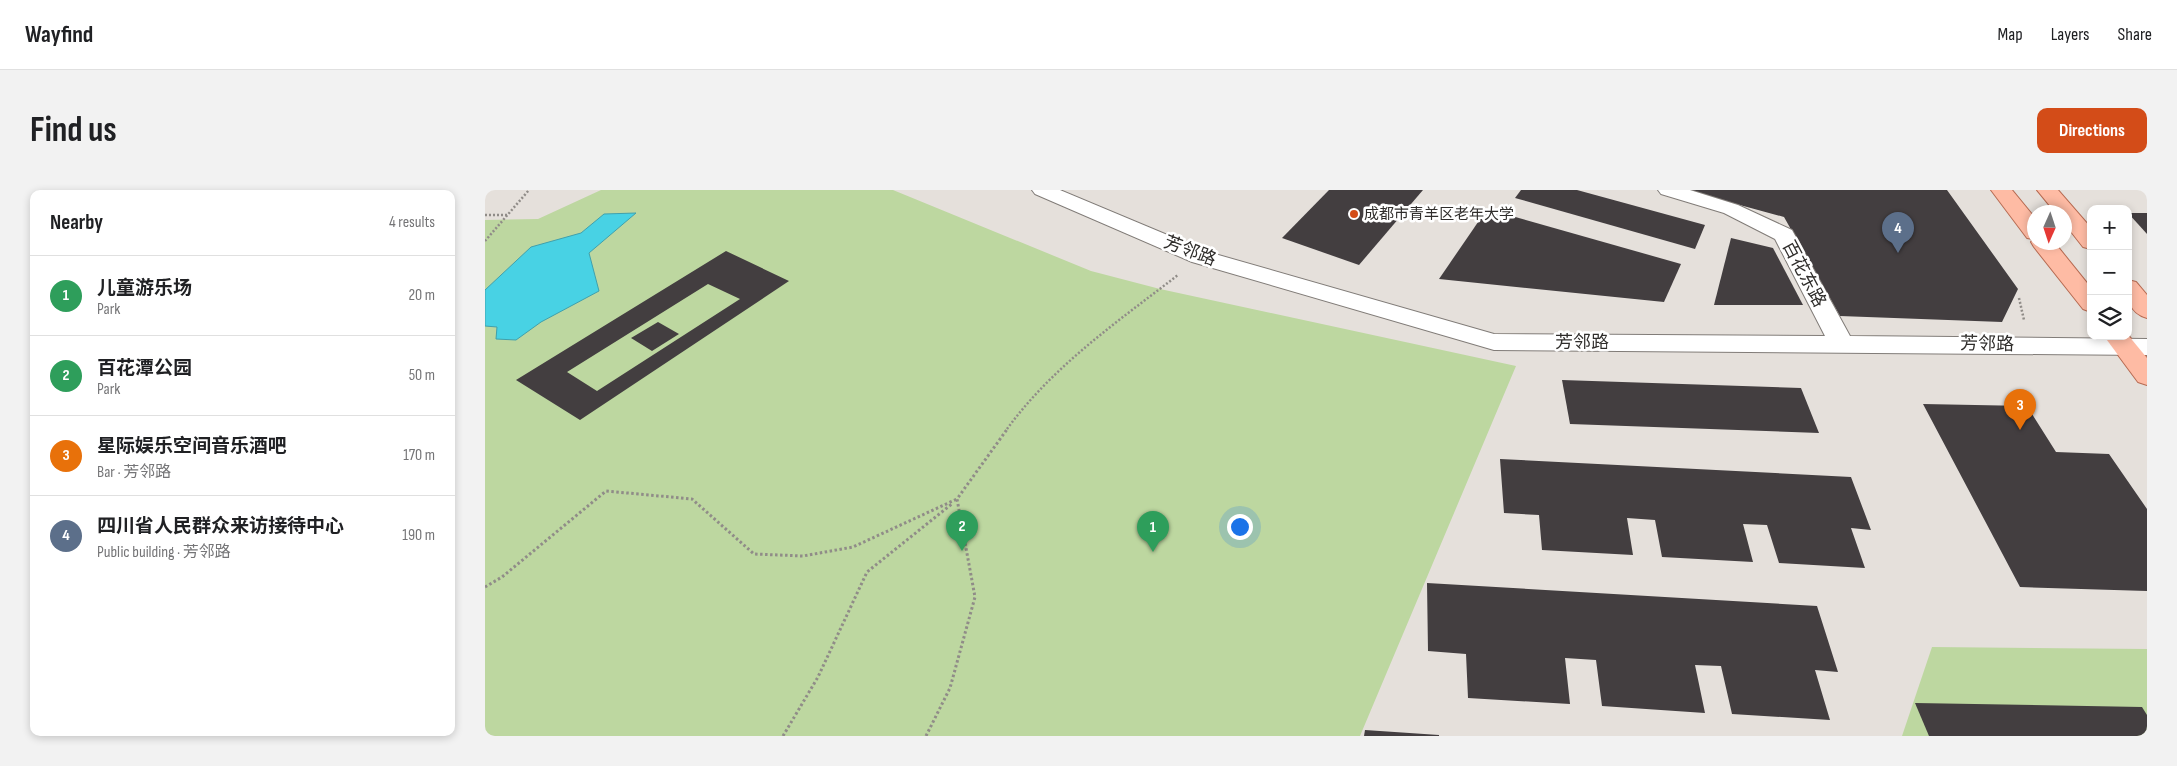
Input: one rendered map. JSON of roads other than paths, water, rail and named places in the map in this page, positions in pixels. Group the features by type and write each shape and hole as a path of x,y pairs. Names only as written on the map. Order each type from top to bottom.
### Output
{"main road":[{"path":"2001,190 2027,223"},
{"path":"2047,190 2087,237"},
{"path":"2048,250 2087,299"},
{"path":"2132,292 2147,310"},
{"path":"2129,343 2147,376"}],"street":[{"name":"芳邻路","path":"1043,190 1200,257 1493,342 2129,343"},
{"name":"百花东路","path":"1667,190 1731,209 1785,235 1841,343"}],"water":[{"path":"636,213 589,253 599,291 541,322 516,340 496,339 497,327 485,326 485,290 531,247 581,233 604,214"}],"place":[{"name":"成都市青羊区老年大学","path":"1354,214"},
{"name":"四川省人民群众来访接待中心","path":"1898,253"},
{"name":"星际娱乐空间音乐酒吧","path":"2020,430"},
{"name":"百花潭公园","path":"962,551"},
{"name":"儿童游乐场","path":"1153,552"}]}
